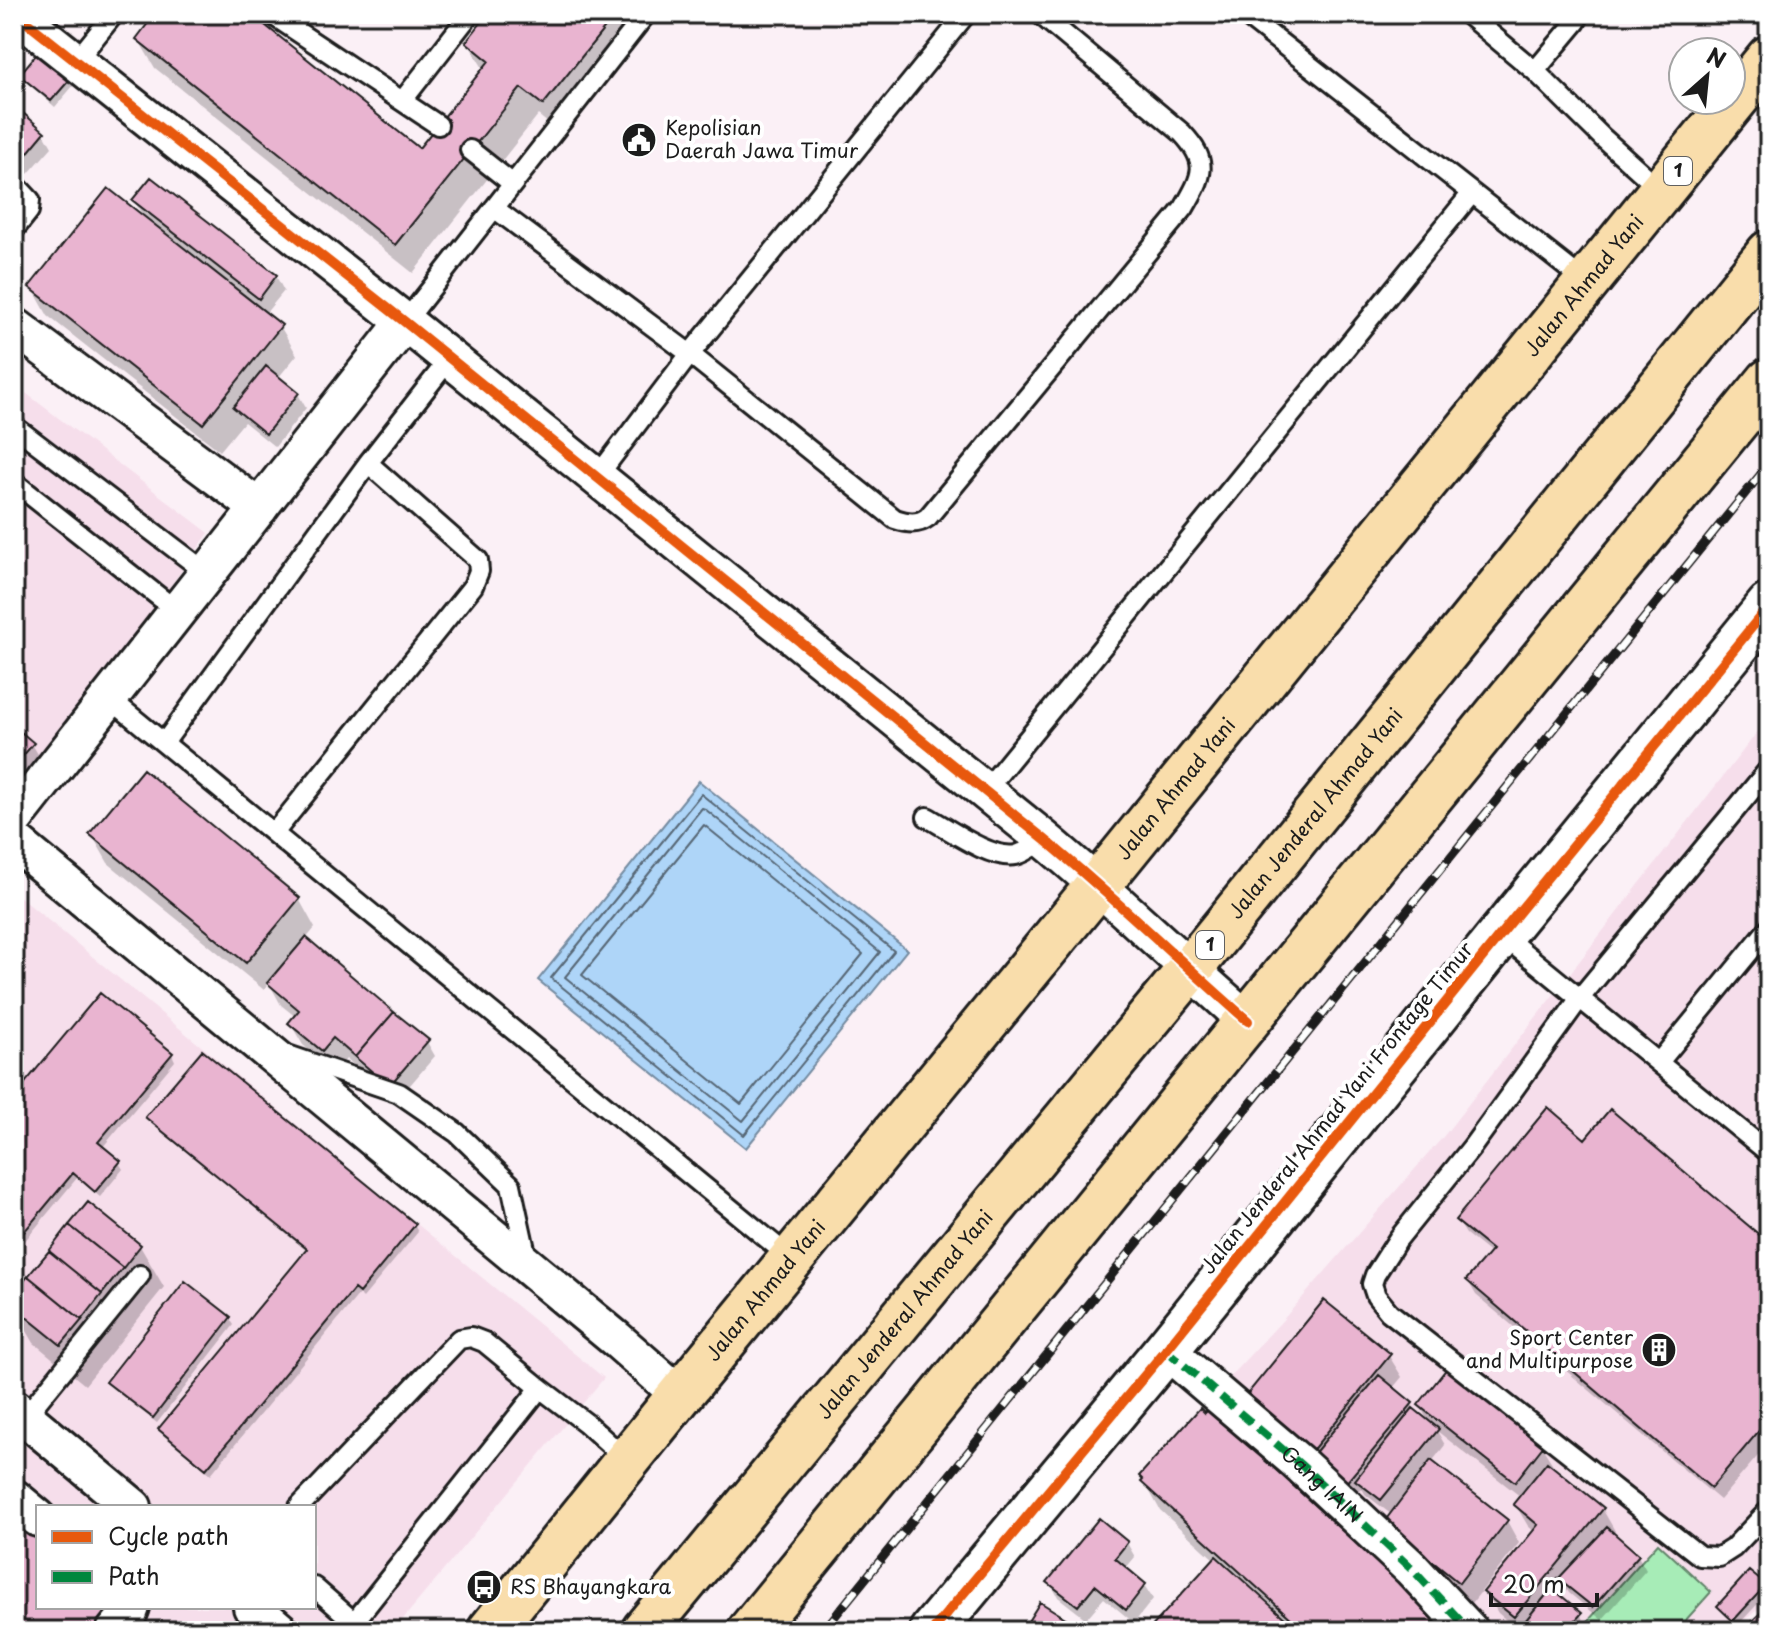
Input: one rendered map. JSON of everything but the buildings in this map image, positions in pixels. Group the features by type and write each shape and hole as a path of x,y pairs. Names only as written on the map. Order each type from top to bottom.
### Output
{"highway":[{"name":"Jalan Ahmad Yani","path":"490,1631 1769,58"},
{"name":"Jalan Jenderal Ahmad Yani","path":"644,1631 1183,964 1769,253"},
{"path":"750,1631 1769,381"}],"street":[{"path":"16,14 450,358 1044,839 1248,1021"},
{"path":"14,819 405,322"},
{"path":"14,326 259,508"},
{"name":"Jalan Jenderal Ahmad Yani Frontage Timur","path":"932,1631 1166,1350 1769,606"},
{"path":"14,841 680,1395"},
{"name":"Gang IAIN","path":"1166,1350 1300,1464 1411,1568 1470,1631"},
{"path":"20,1412 131,1505"},
{"path":"14,1498 36,1516"},
{"path":"254,1609 280,1631"}],"lane":[{"path":"76,61 114,14"},
{"path":"271,14 438,125"},
{"path":"403,100 470,14"},
{"path":"405,322 646,14"},
{"path":"597,477 690,354 966,14"},
{"path":"494,208 690,354 895,519 921,522 1184,208 1202,173 1194,146 1182,133 1040,14"},
{"path":"1244,14 1264,20 1472,193 1587,283"},
{"path":"1467,14 1535,71 1662,191"},
{"path":"1535,71 1580,14"},
{"path":"470,150 513,184"},
{"path":"14,183 30,200 29,211 14,230"},
{"path":"985,791 1472,193"},
{"path":"164,743 368,463 450,358"},
{"path":"14,426 207,573"},
{"path":"274,833 473,586 479,571 478,560 368,463"},
{"path":"14,482 177,611"},
{"path":"109,698 792,1259"},
{"path":"1769,769 1580,998 1472,1147 1398,1239 1372,1284 1376,1296 1389,1312 1700,1556 1719,1557 1733,1548 1769,1510"},
{"path":"927,817 990,852 1013,856 1044,839"},
{"path":"1659,1062 1769,928"},
{"path":"1501,934 1769,1153"},
{"path":"259,1045 399,1093 457,1133 511,1185 529,1268"},
{"path":"20,1412 140,1275"},
{"path":"301,1505 459,1339 471,1337 484,1342 586,1423 628,1461"},
{"path":"316,1589 350,1626 540,1388"}],"shaded area":[{"path":"14,384 209,533 14,801"},
{"path":"1769,717 1769,1601 1727,1631 1480,1631 1218,1389 1443,1137"},
{"path":"14,892 604,1378 393,1631 14,1631"}],"green space":[{"path":"1658,1543 1711,1592 1676,1631 1579,1631"}],"water":[{"path":"699,781 907,950 746,1148 538,980"}],"railway":[{"path":"823,1631 1769,464"}],"marked path":[{"path":"1166,1350 1300,1464 1411,1568 1470,1631"}],"cycle path":[{"path":"16,14 405,322 1044,839 1248,1021"},
{"path":"932,1631 1166,1350 1769,606"}],"place":[{"name":"Kepolisian Daerah Jawa Timur","path":"639,140"},
{"name":"Sport Center and Multipurpose","path":"1659,1350"},
{"name":"RS Bhayangkara","path":"484,1587"}]}
